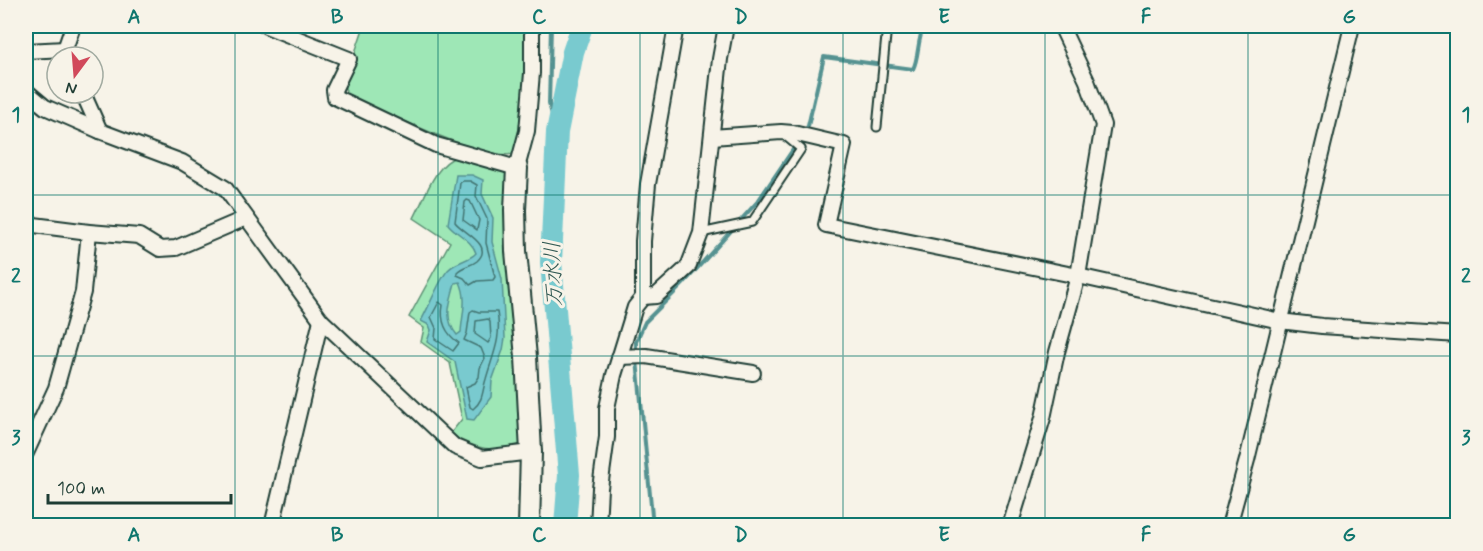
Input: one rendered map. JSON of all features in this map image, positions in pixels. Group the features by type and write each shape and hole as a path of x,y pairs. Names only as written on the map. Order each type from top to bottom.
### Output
{"street":[{"path":"68,45 72,26"},
{"path":"266,26 348,59 334,90 335,97 436,145 517,168"},
{"path":"529,525 531,452 515,210 517,168 527,131 532,73 532,26"},
{"path":"598,525 607,437 607,408 629,357 635,307 643,297 643,241 648,184 676,26"},
{"path":"643,297 656,296 688,267 701,234 726,26"},
{"path":"1010,525 1043,418 1057,352 1078,276 1103,125 1087,81 1061,26"},
{"path":"1229,525 1352,26"},
{"path":"26,51 45,52"},
{"path":"26,91 45,107 182,162 225,188 321,320 455,447 482,458 531,452"},
{"path":"88,105 100,131"},
{"path":"712,137 794,138 844,145 826,225 1078,276 1281,321 1458,335"},
{"path":"26,224 139,236 160,249 176,248 246,218"},
{"path":"26,453 59,377 83,292 89,232"},
{"path":"272,525 321,320"},
{"path":"629,357 753,373"}],"lane":[{"path":"877,126 887,26"},
{"path":"701,234 752,222 794,138"}],"green space":[{"path":"364,26 527,26 525,83 518,152 506,155 486,152 462,144 407,123 347,95 344,85"},
{"path":"458,156 505,171 511,178 523,444 503,448 477,447 450,434 462,419 450,363 421,342 424,328 409,317 450,242 414,218 436,174 450,160"}],"water":[{"path":"456,175 472,175 483,180 482,194 493,218 492,242 502,279 505,338 492,381 491,397 474,420 467,419 455,362 427,342 431,330 429,325 421,321 448,270 476,253 474,248 448,224","holes":["460,282 464,301 461,332 457,335 450,323 449,310 455,283"]}],"waterway":[{"path":"551,26 549,104 557,132"},
{"name":"万水川","path":"565,526 569,475 551,262 557,132 573,52 582,26"},
{"path":"805,131 824,57 913,69 924,26"},
{"path":"636,352 636,342 645,322 684,283 758,201 796,145"},
{"path":"637,360 653,526"}]}
